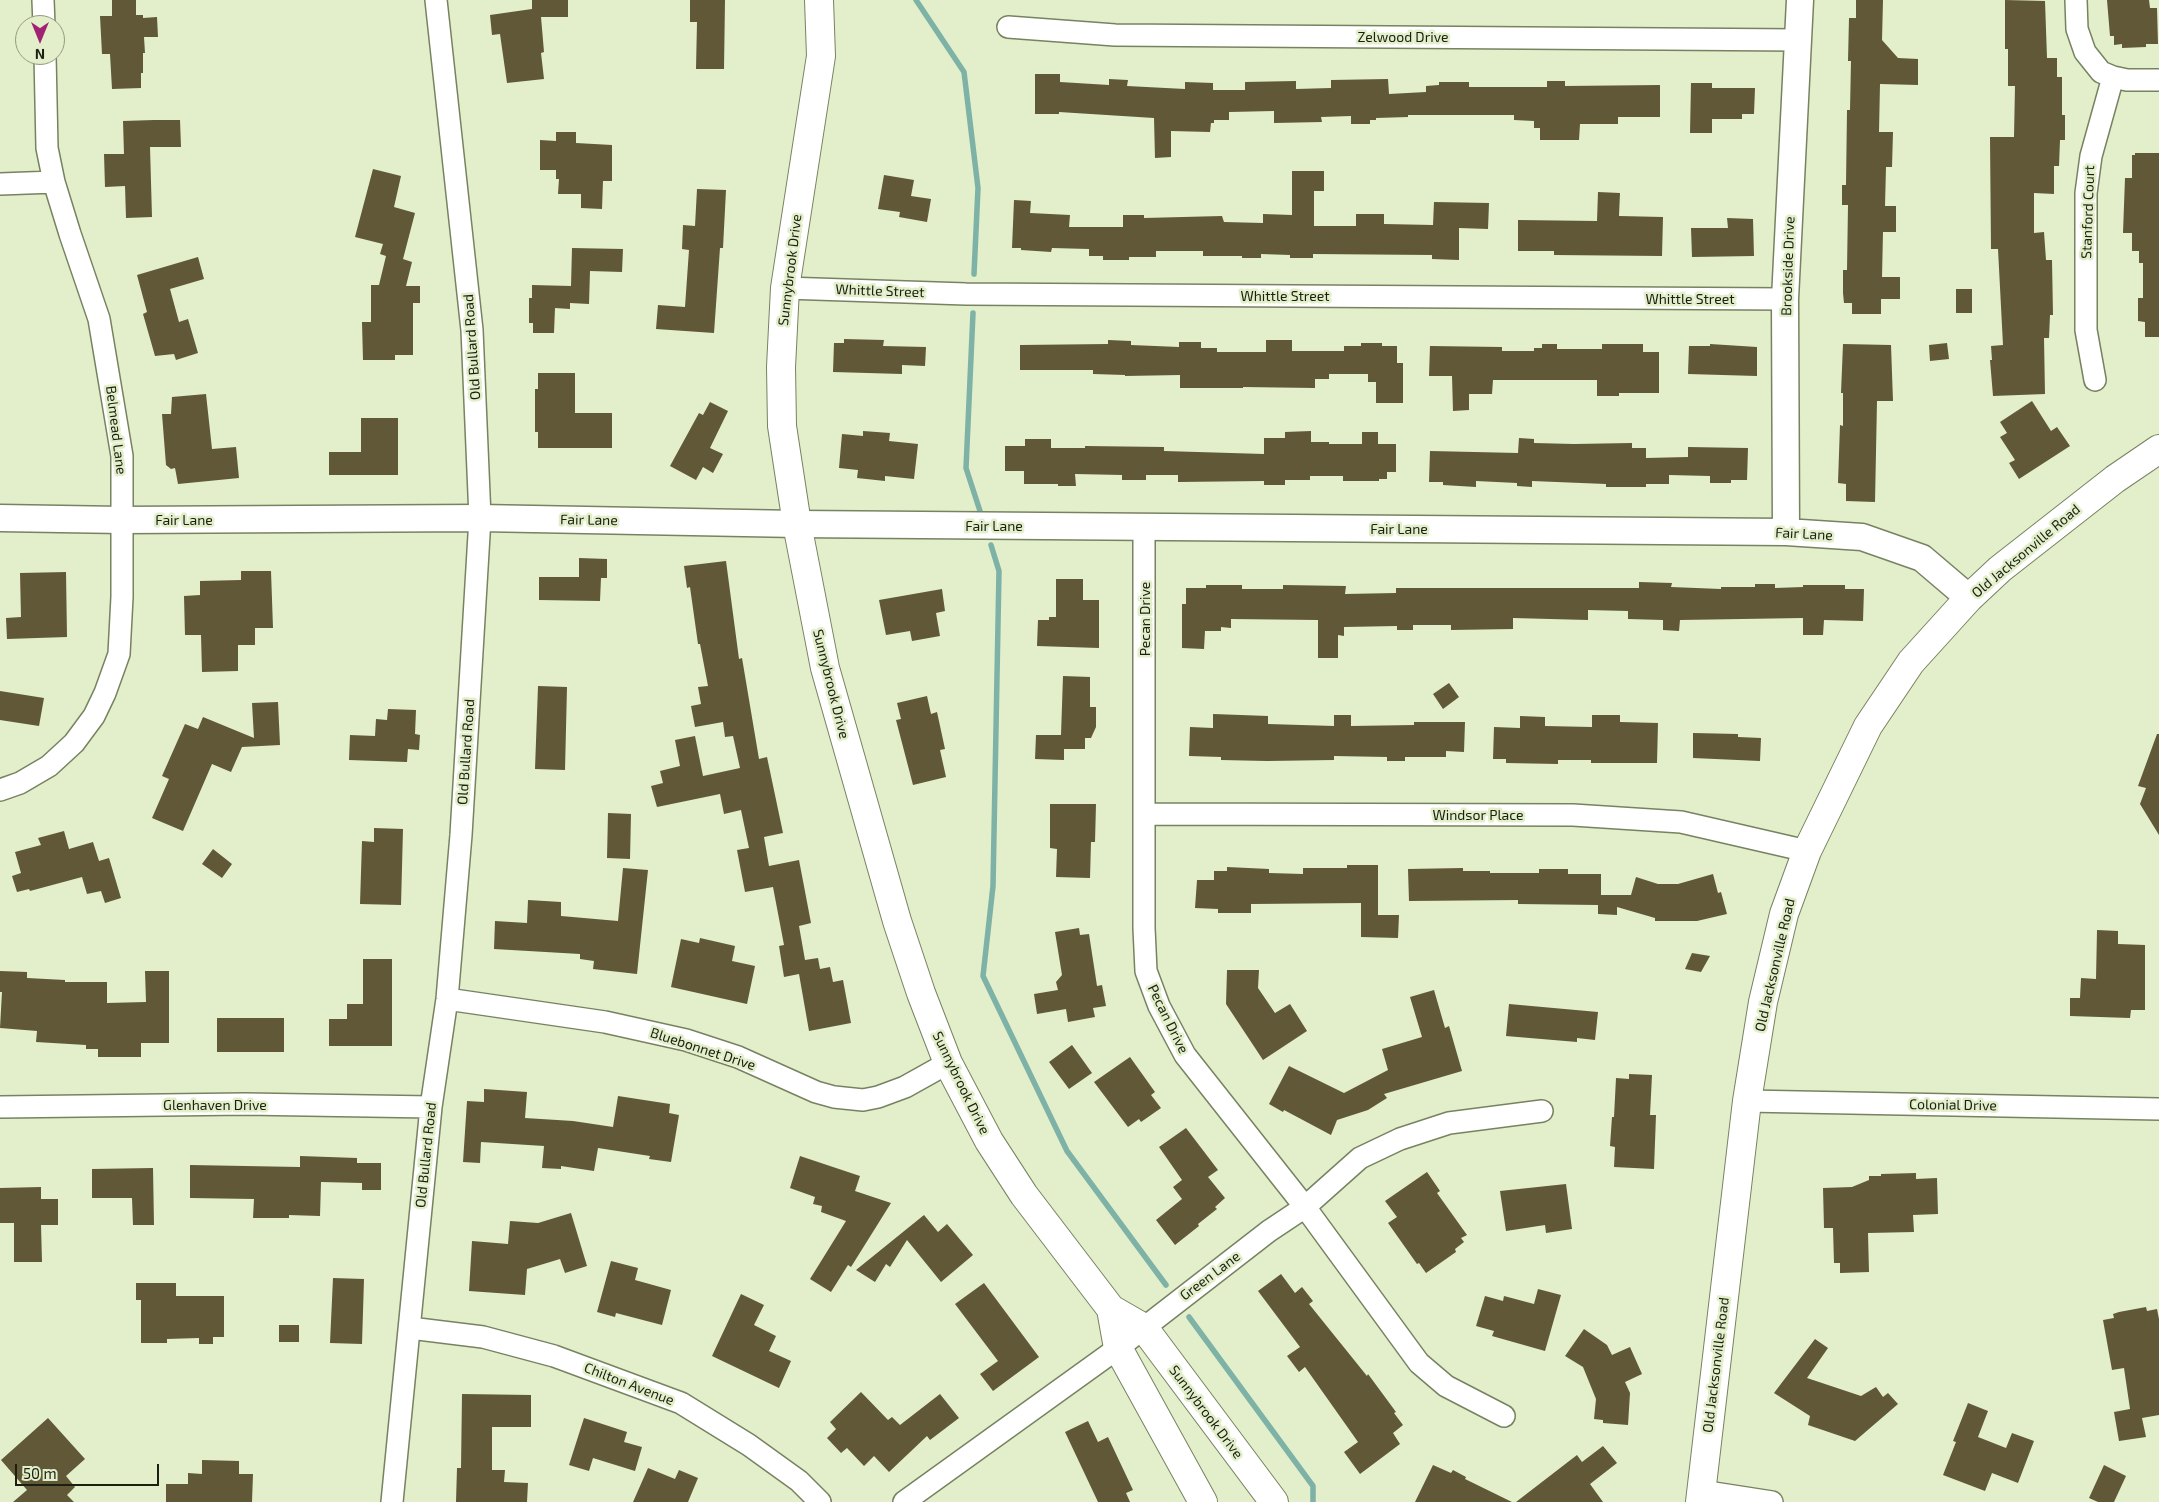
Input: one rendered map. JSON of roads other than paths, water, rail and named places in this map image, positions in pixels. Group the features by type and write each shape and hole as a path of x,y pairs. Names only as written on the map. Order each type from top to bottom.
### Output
{"main road":[{"name":"Sunnybrook Drive","path":"819,0 820,56 785,288 781,367 782,426 797,524 825,668 908,957 948,1063 989,1141 1024,1195 1111,1309 1144,1328 1274,1502"},
{"name":"Old Jacksonville Road","path":"1700,1496 1747,1101 1763,1002 1784,914 1807,851 1868,726 1911,662 1969,598 2000,569 2115,479 2159,449"},
{"name":"Sunnybrook Drive","path":"1111,1309 1118,1348 1202,1502"}],"street":[{"path":"43,0 44,15"},
{"name":"Old Bullard Road","path":"392,1502 431,1107 447,999 461,826 480,518 472,330 436,0"},
{"name":"Brookside Drive","path":"1786,532 1785,299 1800,0"},
{"path":"2076,0 2077,29 2085,52 2101,72 2127,80 2159,80"},
{"name":"Zelwood Drive","path":"1008,27 1114,35 1799,40"},
{"name":"Belmead Lane","path":"0,790 20,783 49,766 74,743 94,716 105,693 119,654 122,456 99,319 54,182 47,148 45,65"},
{"name":"Stanford Court","path":"2095,380 2086,330 2086,193 2091,156 2113,77"},
{"path":"0,184 54,182"},
{"name":"Whittle Street","path":"785,288 976,294 1785,299"},
{"name":"Fair Lane","path":"0,518 122,520 480,518 797,524 1786,532 1862,537 1922,558 1969,598"},
{"name":"Pecan Drive","path":"1144,527 1146,971 1159,1006 1185,1055 1305,1207 1419,1363 1446,1386 1504,1416"},
{"name":"Windsor Place","path":"1145,814 1582,816 1681,822 1807,851"},
{"name":"Bluebonnet Drive","path":"447,999 597,1020 686,1040 738,1057 798,1085 834,1098 863,1100 878,1098 905,1087 948,1063"},
{"name":"Colonial Drive","path":"1747,1101 2159,1109"},
{"name":"Glenhaven Drive","path":"0,1107 245,1104 431,1107"},
{"name":"Green Lane","path":"904,1502 1118,1348 1262,1237 1305,1207 1360,1158 1400,1139 1449,1123 1542,1111"},
{"name":"Chilton Avenue","path":"410,1328 484,1336 554,1356 681,1404 749,1445 799,1481 820,1502"},
{"path":"1700,1496 1772,1502"}],"waterway":[{"path":"916,0 964,72 978,188 974,274"},
{"path":"973,313 966,468 980,511"},
{"path":"991,545 999,571 993,886 983,976 1067,1151 1166,1285"},
{"path":"1189,1317 1313,1486 1313,1502"}]}
